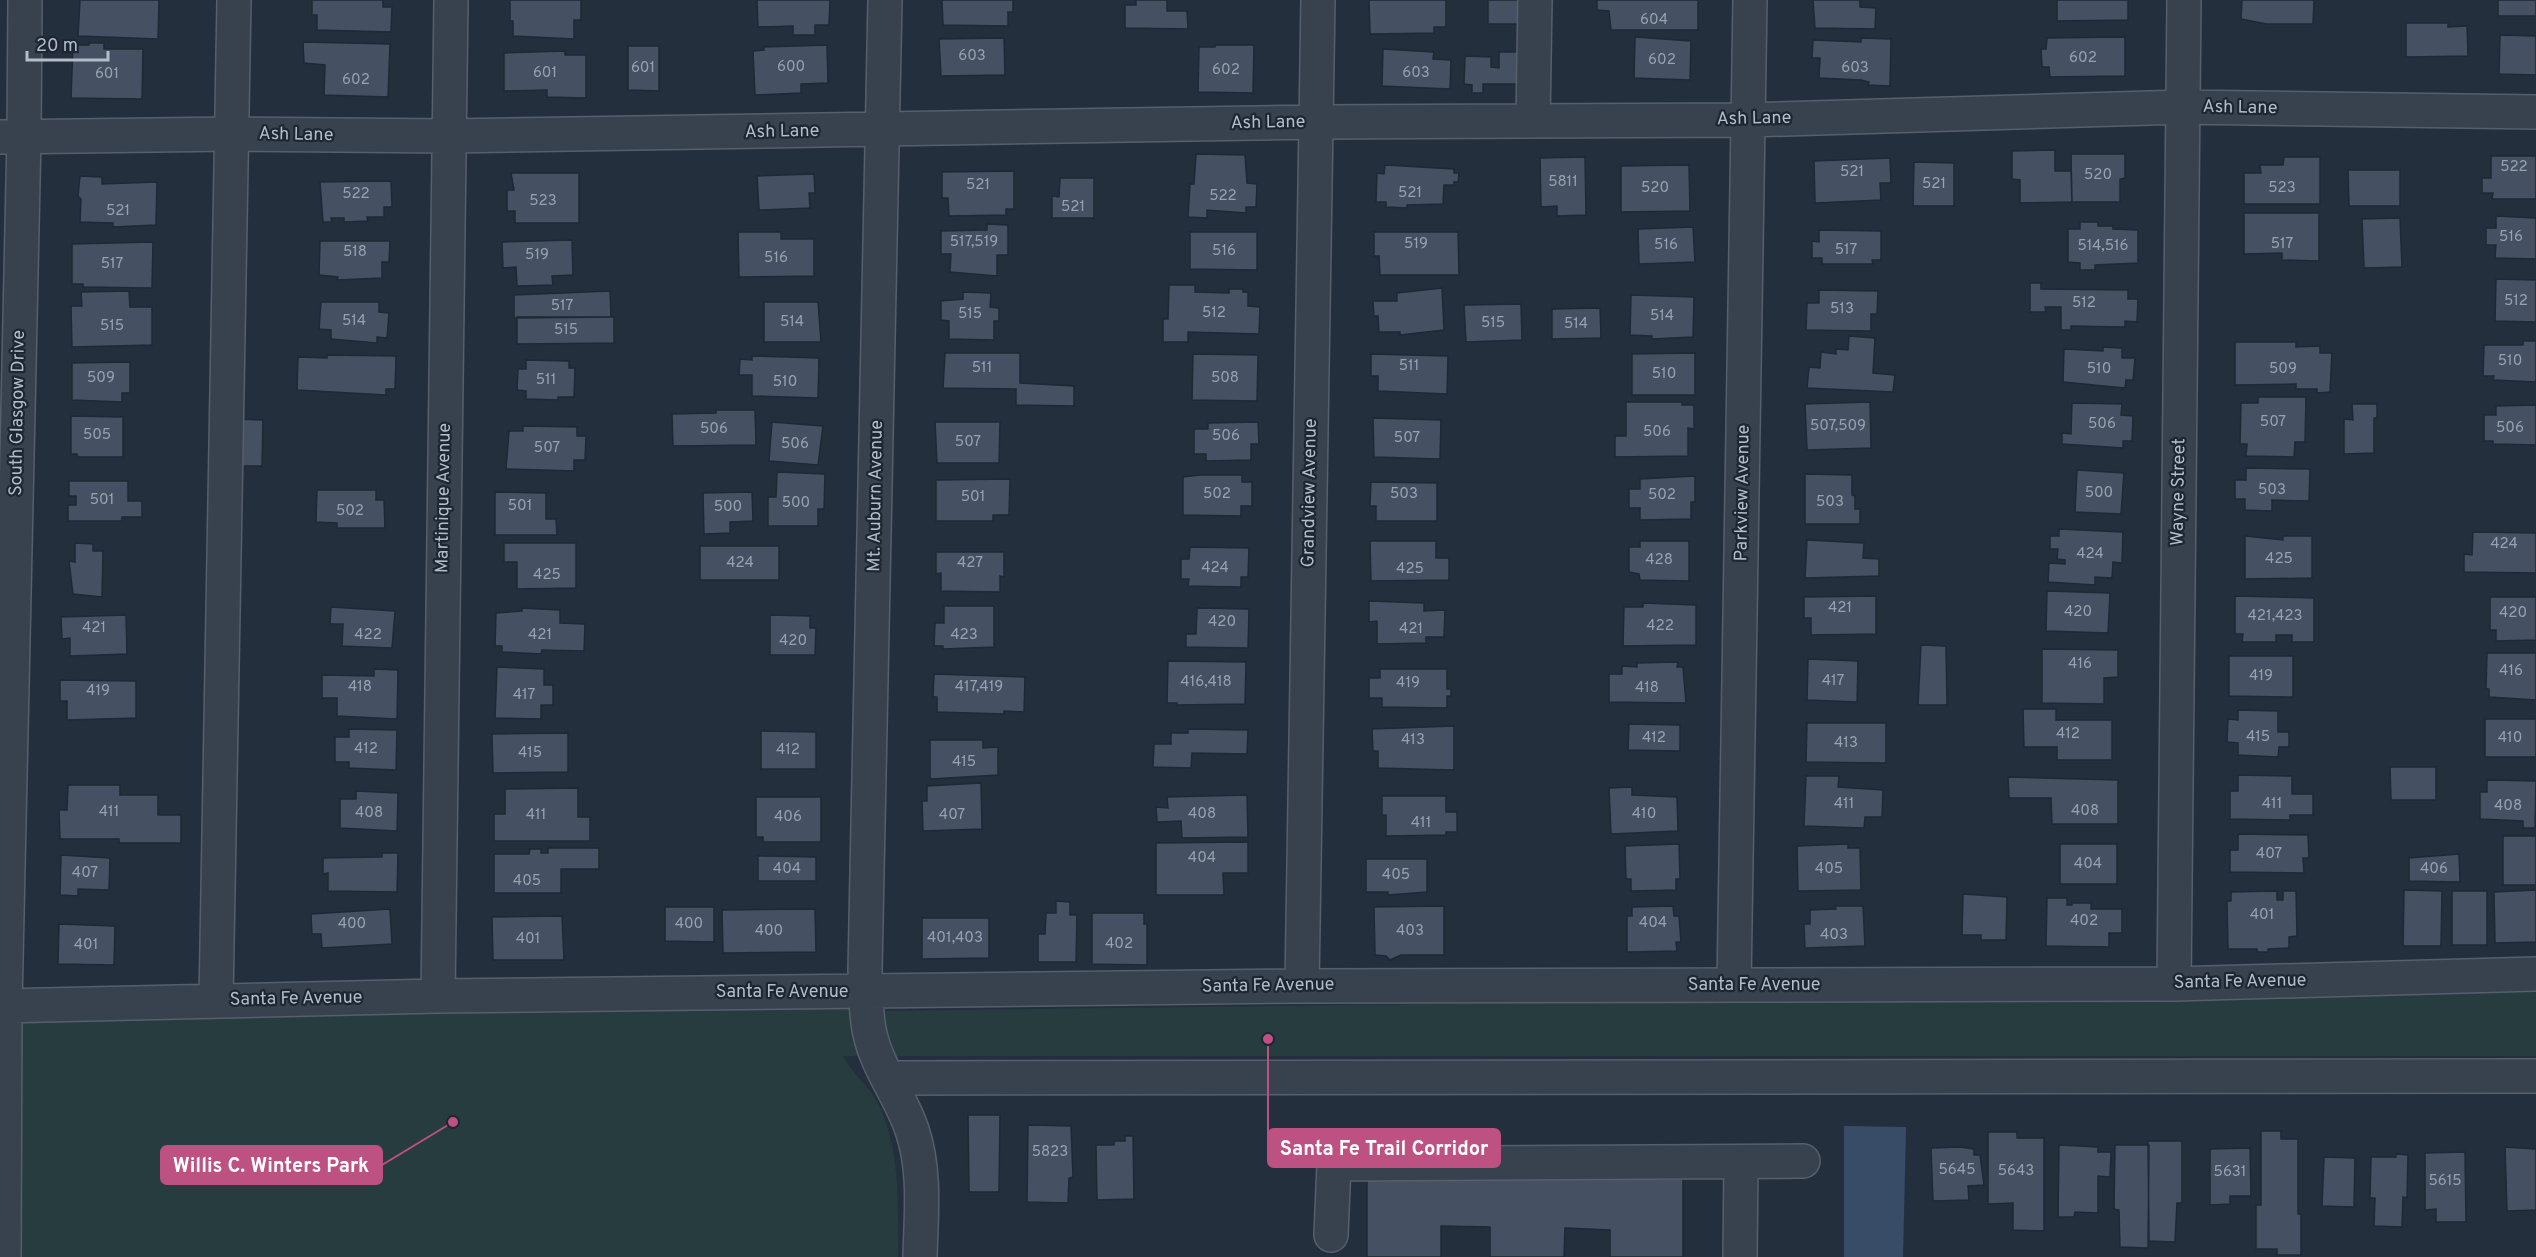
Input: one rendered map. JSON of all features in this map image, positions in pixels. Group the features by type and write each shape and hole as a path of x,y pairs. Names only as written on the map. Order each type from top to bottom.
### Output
{"street":[{"name":"South Glasgow Drive","path":"4,1257 2,1006 12,137 25,0"},
{"path":"216,1001 234,0"},
{"name":"Martinique Avenue","path":"438,996 451,0"},
{"name":"Mt. Auburn Avenue","path":"885,0 866,992 870,1032 875,1049 912,1130 919,1160 922,1181 920,1257"},
{"name":"Grandview Avenue","path":"1302,986 1318,0"},
{"path":"1533,120 1535,0"},
{"name":"Parkview Avenue","path":"1734,985 1750,0"},
{"name":"Wayne Street","path":"2174,984 2184,0"},
{"name":"Ash Lane","path":"12,137 232,134 449,136 1316,122 1749,120 2183,107 2536,112"},
{"name":"Santa Fe Avenue","path":"2,1006 438,996 1302,986 2174,984 2536,974"},
{"path":"890,1078 2536,1076"},
{"path":"1331,1235 1334,1164 1803,1161"},
{"path":"1740,1257 1741,1162"}],"green space":[{"path":"2536,989 2536,1056 843,1056 875,1098 886,1123 895,1160 897,1180 898,1257 22,1257 22,1069 0,1067 0,1023 43,1020 815,1006 889,1011"}],"water":[{"path":"1844,1126 1906,1127 1903,1257 1844,1257"}],"building":[{"path":"80,0 159,0 158,39 78,36"},
{"path":"312,0 383,0 383,7 392,7 391,32 317,30 317,15 312,15"},
{"path":"510,0 581,0 581,20 574,20 574,39 513,36"},
{"path":"757,0 830,0 829,25 815,25 815,35 793,35 793,26 758,27"},
{"path":"942,0 1013,0 1013,12 1008,12 1008,26 943,25"},
{"path":"1136,0 1167,0 1167,11 1187,11 1188,29 1125,28 1125,5 1136,5"},
{"path":"1369,0 1446,0 1446,27 1434,27 1434,33 1370,34"},
{"path":"1488,0 1521,0 1521,24 1488,24"},
{"path":"1597,0 1698,0 1698,30 1611,30 1609,11 1597,10"},
{"path":"1813,0 1860,0 1860,7 1876,8 1875,29 1815,28"},
{"path":"2057,0 2128,0 2128,20 2057,21"},
{"path":"2242,0 2314,0 2313,24 2267,24 2241,19"},
{"path":"2498,0 2536,0 2536,16 2498,16"},
{"path":"2406,23 2448,23 2448,27 2467,26 2468,56 2406,57"},
{"path":"2500,35 2536,36 2536,75 2499,74"},
{"path":"1635,37 1691,41 1690,80 1634,78"},
{"path":"2125,37 2125,76 2050,77 2049,67 2042,67 2041,49 2046,49 2047,38"},
{"path":"1004,38 1005,75 941,76 939,39"},
{"path":"1861,38 1891,39 1890,86 1868,85 1869,82 1861,80 1819,78 1820,58 1812,58 1813,40 1861,42"},
{"path":"303,42 390,44 388,97 324,95 325,65 304,63"},
{"path":"89,43 104,43 104,49 143,49 142,99 71,98 73,45 89,45"},
{"path":"827,45 828,83 801,84 801,93 755,95 753,51 764,50 764,47"},
{"path":"1215,45 1254,45 1253,93 1198,92 1199,47 1215,47"},
{"path":"628,46 659,46 659,91 628,90"},
{"path":"1383,49 1434,52 1433,59 1451,60 1450,89 1382,86"},
{"path":"565,51 565,55 586,55 586,98 547,97 547,90 504,91 504,53"},
{"path":"1499,52 1528,52 1527,84 1483,84 1483,93 1472,93 1472,85 1464,84 1465,56 1491,57 1491,67 1499,68"},
{"path":"2055,150 2055,171 2071,171 2072,202 2020,203 2020,180 2012,179 2012,151"},
{"path":"1196,154 1245,155 1247,183 1257,184 1256,207 1246,207 1246,213 1207,210 1207,218 1188,217 1190,184 1194,184"},
{"path":"2071,154 2125,154 2125,178 2120,179 2120,202 2072,202"},
{"path":"2491,156 2536,156 2536,199 2492,199 2493,193 2482,193 2482,178 2491,178"},
{"path":"1585,157 1586,215 1557,216 1557,206 1541,207 1540,158"},
{"path":"2284,157 2320,157 2320,204 2244,204 2244,173 2261,173 2260,165 2283,165"},
{"path":"1890,158 1891,183 1880,183 1881,200 1815,203 1814,161"},
{"path":"1914,162 1954,163 1954,206 1913,206"},
{"path":"1385,165 1454,169 1454,173 1459,173 1458,182 1454,182 1454,185 1444,185 1443,204 1407,205 1407,208 1386,207 1386,202 1376,202 1377,173 1384,174"},
{"path":"1689,165 1690,211 1621,212 1621,166"},
{"path":"2348,170 2400,170 2400,206 2349,206"},
{"path":"1014,171 1014,209 1006,209 1006,215 949,216 948,198 942,198 942,172"},
{"path":"511,173 579,173 579,223 515,223 515,211 507,211 507,190 514,190"},
{"path":"814,174 815,193 809,193 810,208 759,210 757,176"},
{"path":"80,176 102,177 102,184 157,182 156,225 113,227 113,223 80,222 81,199 78,196"},
{"path":"1060,178 1094,178 1094,218 1052,218 1052,196 1059,197"},
{"path":"391,181 392,207 384,207 384,217 367,217 368,221 344,222 344,218 331,218 332,222 323,222 320,182"},
{"path":"2244,213 2319,213 2319,261 2282,260 2282,253 2244,254"},
{"path":"2496,216 2536,218 2536,259 2495,258 2496,245 2486,245 2486,228 2496,228"},
{"path":"2400,218 2402,267 2364,268 2362,219"},
{"path":"2080,222 2098,222 2098,226 2113,226 2113,229 2138,230 2138,263 2095,265 2095,270 2080,270 2080,263 2068,262 2068,229 2080,229"},
{"path":"987,224 1008,225 1008,255 997,255 997,276 950,272 951,254 941,254 941,231 987,230"},
{"path":"1693,227 1695,262 1639,264 1638,229"},
{"path":"1819,230 1881,231 1881,260 1872,260 1873,264 1822,264 1822,258 1812,258 1812,241 1819,242"},
{"path":"738,232 781,232 781,239 814,239 814,276 739,277"},
{"path":"1190,232 1257,232 1257,270 1190,269"},
{"path":"1374,232 1458,232 1459,275 1380,275 1379,256 1374,256"},
{"path":"572,240 573,275 552,276 553,285 517,286 516,267 503,268 502,242"},
{"path":"320,241 390,241 389,262 382,262 382,278 337,280 338,277 319,275"},
{"path":"153,242 152,288 83,287 83,284 72,284 72,244"},
{"path":"2496,279 2536,280 2536,322 2495,321"},
{"path":"2030,283 2041,283 2041,289 2128,290 2128,299 2138,299 2137,322 2125,321 2125,327 2071,326 2071,330 2061,330 2061,307 2045,307 2046,312 2030,312"},
{"path":"1169,285 1195,285 1195,292 1229,293 1229,289 1243,289 1243,292 1248,292 1248,306 1260,307 1259,334 1188,332 1188,342 1163,342 1163,319 1168,319"},
{"path":"1442,288 1444,330 1400,335 1400,332 1379,332 1378,316 1374,316 1373,301 1397,301 1397,293"},
{"path":"1819,290 1878,291 1877,314 1871,314 1871,331 1806,330 1807,303 1819,303"},
{"path":"129,291 130,307 152,307 152,345 72,347 71,306 82,306 81,292"},
{"path":"610,291 611,317 514,318 514,295"},
{"path":"963,292 991,293 990,307 999,308 999,321 994,321 994,340 949,339 949,321 941,320 941,301 963,299"},
{"path":"1631,295 1694,297 1693,337 1652,339 1652,336 1630,335"},
{"path":"321,302 379,302 379,312 389,313 387,338 377,337 377,343 331,339 331,330 319,329"},
{"path":"764,302 818,302 821,342 764,342"},
{"path":"1521,304 1522,340 1466,342 1464,305"},
{"path":"1600,308 1601,338 1552,339 1552,309"},
{"path":"517,317 614,317 614,343 517,344"},
{"path":"1849,336 1875,338 1873,373 1895,375 1893,392 1807,388 1809,367 1820,368 1821,352 1836,354 1836,349 1848,350"},
{"path":"2523,341 2536,341 2536,382 2493,380 2494,376 2483,376 2484,345 2523,345"},
{"path":"2235,342 2296,342 2296,347 2320,346 2320,353 2332,353 2330,392 2317,393 2317,389 2296,389 2296,384 2235,385"},
{"path":"2103,347 2122,348 2122,358 2135,358 2133,380 2126,380 2125,388 2063,382 2064,349 2103,351"},
{"path":"945,353 1020,353 1020,383 1074,386 1074,406 1016,405 1016,389 943,388"},
{"path":"1695,353 1695,395 1632,395 1632,354"},
{"path":"1193,354 1258,355 1257,401 1192,400"},
{"path":"1371,354 1448,356 1447,394 1378,391 1378,376 1371,376"},
{"path":"327,355 396,356 395,389 386,389 386,395 297,390 298,357 327,358"},
{"path":"752,356 819,358 818,398 752,396 752,375 739,375 740,359 752,360"},
{"path":"526,360 569,361 569,368 575,368 574,397 558,397 558,400 526,399 526,391 517,390 518,369 526,369"},
{"path":"130,362 130,393 122,393 122,402 72,400 72,363"},
{"path":"2258,397 2306,397 2305,442 2295,442 2294,457 2246,456 2247,444 2240,444 2241,403 2258,403"},
{"path":"1626,402 1682,402 1682,405 1694,405 1694,429 1688,428 1688,456 1615,457 1615,436 1626,436"},
{"path":"1870,402 1871,448 1807,450 1805,404"},
{"path":"2072,403 2122,404 2121,415 2133,416 2132,441 2123,441 2123,448 2062,444 2062,433 2071,434"},
{"path":"2352,404 2377,404 2377,418 2374,418 2374,453 2344,454 2344,419 2353,420"},
{"path":"2536,405 2536,445 2493,444 2493,441 2484,441 2484,415 2496,415 2496,406"},
{"path":"716,410 755,410 756,445 673,446 672,414 716,413"},
{"path":"71,416 123,417 123,457 78,457 77,454 71,454"},
{"path":"1373,418 1441,420 1440,459 1374,457"},
{"path":"235,419 263,420 262,466 234,466"},
{"path":"772,422 823,426 818,465 769,461"},
{"path":"935,422 1000,422 999,463 937,463"},
{"path":"1258,422 1259,444 1251,444 1251,460 1206,461 1206,454 1194,454 1194,429 1208,429 1208,423"},
{"path":"523,426 577,427 577,436 586,436 585,460 574,460 574,471 506,469 509,431 523,431"},
{"path":"2246,468 2310,469 2309,501 2272,500 2272,511 2245,510 2245,499 2235,499 2235,480 2246,480"},
{"path":"2077,470 2124,473 2121,514 2075,512"},
{"path":"777,472 825,474 824,509 818,509 818,526 768,526 768,497 776,497"},
{"path":"1805,474 1852,475 1852,495 1855,496 1855,509 1860,509 1860,524 1805,524"},
{"path":"1242,475 1242,482 1252,482 1252,506 1241,506 1241,516 1183,515 1183,477"},
{"path":"1695,476 1695,502 1691,502 1691,519 1640,520 1640,508 1629,508 1629,489 1640,489 1640,479"},
{"path":"1010,479 1009,515 993,515 993,521 936,521 936,480"},
{"path":"69,481 128,481 128,501 142,501 142,517 122,517 122,521 68,521 68,505 76,505 76,496 69,496"},
{"path":"1371,482 1437,483 1437,521 1376,521 1376,506 1370,506"},
{"path":"317,490 376,490 376,500 384,500 385,528 337,528 337,523 316,522"},
{"path":"495,492 546,493 546,519 556,519 557,535 495,535"},
{"path":"752,492 753,521 730,522 730,533 704,534 703,493"},
{"path":"2059,529 2123,532 2122,563 2113,562 2112,578 2095,577 2095,585 2048,582 2049,563 2065,564 2065,560 2057,559 2058,549 2050,549 2050,536 2059,536"},
{"path":"2473,532 2536,533 2536,573 2464,572 2464,554 2472,555"},
{"path":"2245,536 2283,540 2283,536 2312,536 2312,578 2245,579"},
{"path":"1807,540 1864,543 1863,558 1879,559 1879,576 1805,578"},
{"path":"1370,541 1436,541 1436,558 1449,558 1449,580 1371,581"},
{"path":"1640,541 1689,541 1689,581 1640,580 1639,574 1629,572 1629,547 1640,547"},
{"path":"75,543 93,544 93,551 103,551 102,597 73,594 69,561 75,562"},
{"path":"504,543 576,543 576,588 517,589 517,562 504,562"},
{"path":"700,546 779,546 779,580 700,580"},
{"path":"1190,547 1249,548 1248,577 1241,577 1241,587 1188,586 1189,579 1181,579 1181,559 1189,559"},
{"path":"936,552 1004,552 1004,577 1000,576 1000,592 941,591 941,573 936,574"},
{"path":"2047,591 2110,593 2108,633 2046,631"},
{"path":"1876,596 1876,634 1811,635 1811,618 1804,618 1804,597"},
{"path":"2235,596 2314,598 2314,642 2292,642 2292,635 2276,635 2276,642 2242,642 2243,634 2235,634"},
{"path":"2490,597 2536,597 2536,640 2496,641 2496,630 2490,630"},
{"path":"1369,601 1424,603 1424,611 1445,610 1444,637 1426,637 1426,643 1377,644 1377,621 1369,622"},
{"path":"1643,603 1696,605 1696,645 1623,646 1624,607 1643,607"},
{"path":"944,606 994,606 994,647 943,649 943,646 934,646 935,623 944,623"},
{"path":"331,607 395,611 392,648 342,646 343,624 330,624"},
{"path":"522,608 560,610 560,623 585,624 584,651 542,650 541,654 502,652 502,646 495,646 496,613 522,611"},
{"path":"1197,608 1249,609 1248,648 1186,647 1186,634 1196,634"},
{"path":"126,615 127,654 70,656 70,638 62,639 61,617"},
{"path":"770,615 810,616 810,628 816,628 815,655 770,655"},
{"path":"1921,645 1946,646 1947,705 1918,705"},
{"path":"2042,649 2118,650 2118,677 2104,678 2104,704 2042,703"},
{"path":"2487,653 2536,653 2536,700 2489,697 2489,689 2486,689"},
{"path":"2229,656 2293,656 2293,697 2229,696"},
{"path":"1808,659 1858,661 1857,702 1807,700"},
{"path":"1168,661 1246,662 1245,704 1177,705 1177,703 1167,703"},
{"path":"1678,662 1677,667 1683,667 1686,703 1609,702 1609,674 1622,674 1622,666 1637,667 1637,663"},
{"path":"497,667 544,669 544,685 553,685 553,705 541,705 541,719 495,718"},
{"path":"374,669 398,670 397,719 337,716 337,698 322,698 322,675 374,676"},
{"path":"1380,669 1447,669 1447,689 1451,689 1451,696 1447,696 1447,708 1382,707 1382,698 1369,698 1369,678 1380,678"},
{"path":"934,674 1025,677 1024,712 1004,711 1004,714 937,712 937,697 933,697"},
{"path":"60,680 136,681 136,718 67,720 67,701 60,701"},
{"path":"2023,709 2056,709 2056,720 2112,720 2112,760 2057,760 2057,747 2024,747"},
{"path":"2238,710 2278,711 2278,732 2289,732 2289,747 2279,747 2278,757 2238,755 2238,743 2227,742 2228,719 2238,720"},
{"path":"2485,719 2536,719 2536,757 2485,757"},
{"path":"1807,723 1886,723 1886,763 1806,762"},
{"path":"1629,724 1680,725 1680,751 1628,750"},
{"path":"1454,726 1454,770 1378,768 1378,751 1373,751 1372,729"},
{"path":"349,729 397,730 396,770 349,768 349,762 335,762 335,737 349,737"},
{"path":"1188,729 1248,730 1247,754 1192,753 1191,768 1153,767 1154,744 1171,744 1171,733 1188,733"},
{"path":"761,731 816,732 816,769 761,769"},
{"path":"568,733 568,772 493,773 492,734"},
{"path":"930,740 983,740 983,748 998,747 998,775 930,779"},
{"path":"2390,767 2436,767 2436,800 2391,800"},
{"path":"2238,775 2292,776 2292,794 2313,794 2313,815 2290,815 2290,820 2230,819 2230,791 2238,791"},
{"path":"1806,776 1839,776 1838,787 1883,790 1882,817 1865,817 1864,828 1804,826"},
{"path":"2008,777 2118,780 2118,824 2052,824 2051,798 2009,798"},
{"path":"2487,780 2536,781 2535,828 2523,828 2523,821 2480,819 2480,792 2487,792"},
{"path":"981,783 982,829 923,831 922,801 927,801 927,786"},
{"path":"68,785 120,785 120,795 158,795 158,815 181,815 181,843 119,843 119,839 60,839 59,810 67,810"},
{"path":"1632,787 1632,795 1677,797 1678,831 1611,834 1609,788"},
{"path":"578,788 578,817 590,817 590,841 494,841 494,814 505,814 505,789"},
{"path":"356,791 398,793 397,831 340,828 340,799 356,799"},
{"path":"1247,795 1248,837 1182,838 1181,821 1157,822 1156,807 1168,808 1167,797"},
{"path":"1382,796 1446,796 1446,812 1457,812 1457,832 1446,832 1446,835 1386,836 1386,815 1382,815"},
{"path":"756,797 821,797 821,842 763,842 763,837 756,837"},
{"path":"2238,834 2308,835 2309,858 2303,858 2304,873 2230,872 2230,850 2238,850"},
{"path":"2503,836 2536,836 2536,885 2503,885"},
{"path":"1248,842 1248,873 1223,873 1224,895 1156,895 1156,843"},
{"path":"1679,844 1680,879 1676,879 1676,890 1631,891 1631,879 1626,879 1625,846"},
{"path":"1848,844 1848,848 1860,848 1861,890 1798,891 1797,846"},
{"path":"2060,844 2117,844 2117,884 2060,884"},
{"path":"548,848 599,848 599,869 561,869 561,893 494,893 494,854 529,854 530,849 541,849 541,853 548,853"},
{"path":"382,853 398,853 397,892 328,891 328,873 323,874 323,858 382,857"},
{"path":"2459,854 2460,882 2409,881 2409,858"},
{"path":"61,855 110,858 109,890 78,889 78,896 60,895"},
{"path":"758,856 816,857 816,881 758,881"},
{"path":"1366,859 1427,859 1427,892 1388,895 1388,892 1366,892"},
{"path":"2404,890 2442,891 2441,946 2403,946"},
{"path":"2536,890 2536,942 2495,943 2494,892"},
{"path":"2277,891 2277,900 2283,900 2283,891 2296,891 2297,936 2289,937 2289,948 2268,949 2268,952 2257,952 2257,949 2228,949 2227,901 2231,901 2231,892"},
{"path":"2452,891 2487,891 2487,945 2452,945"},
{"path":"1963,894 2007,897 2006,940 1981,940 1981,935 1962,935"},
{"path":"2047,898 2067,898 2067,905 2091,903 2091,909 2122,909 2122,933 2109,933 2109,947 2046,946"},
{"path":"1056,901 1070,902 1070,915 1077,915 1076,962 1038,962 1038,934 1045,934 1046,913 1056,913"},
{"path":"1444,906 1444,955 1401,955 1390,960 1386,956 1375,955 1374,907"},
{"path":"1673,906 1674,916 1679,916 1681,942 1676,942 1677,951 1627,952 1627,916 1632,916 1632,907"},
{"path":"1835,906 1863,906 1865,946 1805,948 1804,924 1810,924 1810,910 1836,909"},
{"path":"665,907 714,907 714,942 665,941"},
{"path":"390,909 392,944 322,948 321,934 312,934 311,914"},
{"path":"815,909 816,952 723,953 722,910"},
{"path":"1092,913 1144,913 1144,924 1147,924 1147,965 1092,964"},
{"path":"562,916 564,960 493,960 492,917"},
{"path":"922,918 989,918 989,958 922,959"},
{"path":"59,924 115,926 114,965 58,964"},
{"path":"968,1115 1000,1115 999,1192 969,1192"},
{"path":"1028,1125 1071,1126 1073,1177 1069,1178 1068,1203 1027,1202"},
{"path":"2261,1131 2281,1131 2281,1139 2298,1139 2298,1214 2301,1214 2301,1255 2277,1255 2277,1249 2256,1249 2256,1205 2261,1205"},
{"path":"1988,1132 2017,1132 2017,1138 2044,1138 2044,1231 2013,1230 2013,1203 1988,1204"},
{"path":"1125,1136 1133,1136 1134,1199 1097,1200 1096,1145 1114,1145 1114,1141 1125,1141"},
{"path":"2148,1141 2182,1141 2182,1203 2177,1203 2175,1242 2149,1241"},
{"path":"2059,1145 2098,1147 2098,1152 2111,1152 2110,1177 2098,1176 2098,1213 2075,1212 2074,1217 2058,1217"},
{"path":"2115,1145 2149,1145 2148,1248 2120,1247 2119,1210 2114,1209"},
{"path":"2505,1147 2536,1149 2536,1210 2507,1211"},
{"path":"1931,1148 1974,1149 1974,1155 1980,1155 1984,1185 1968,1186 1969,1200 1933,1201"},
{"path":"2250,1148 2251,1196 2230,1196 2230,1204 2210,1205 2210,1149"},
{"path":"2465,1152 2466,1222 2436,1222 2436,1209 2425,1210 2425,1153"},
{"path":"2396,1154 2408,1155 2407,1198 2403,1197 2402,1227 2374,1226 2375,1198 2370,1198 2371,1157 2396,1157"},
{"path":"2324,1157 2355,1158 2354,1207 2322,1206"},
{"path":"1367,1178 1683,1179 1683,1257 1610,1257 1610,1230 1565,1228 1564,1257 1490,1257 1490,1227 1441,1226 1441,1257 1367,1257"}],"place":[{"name":"Santa Fe Trail Corridor","path":"1268,1039"},
{"name":"Willis C. Winters Park","path":"453,1122"}]}
